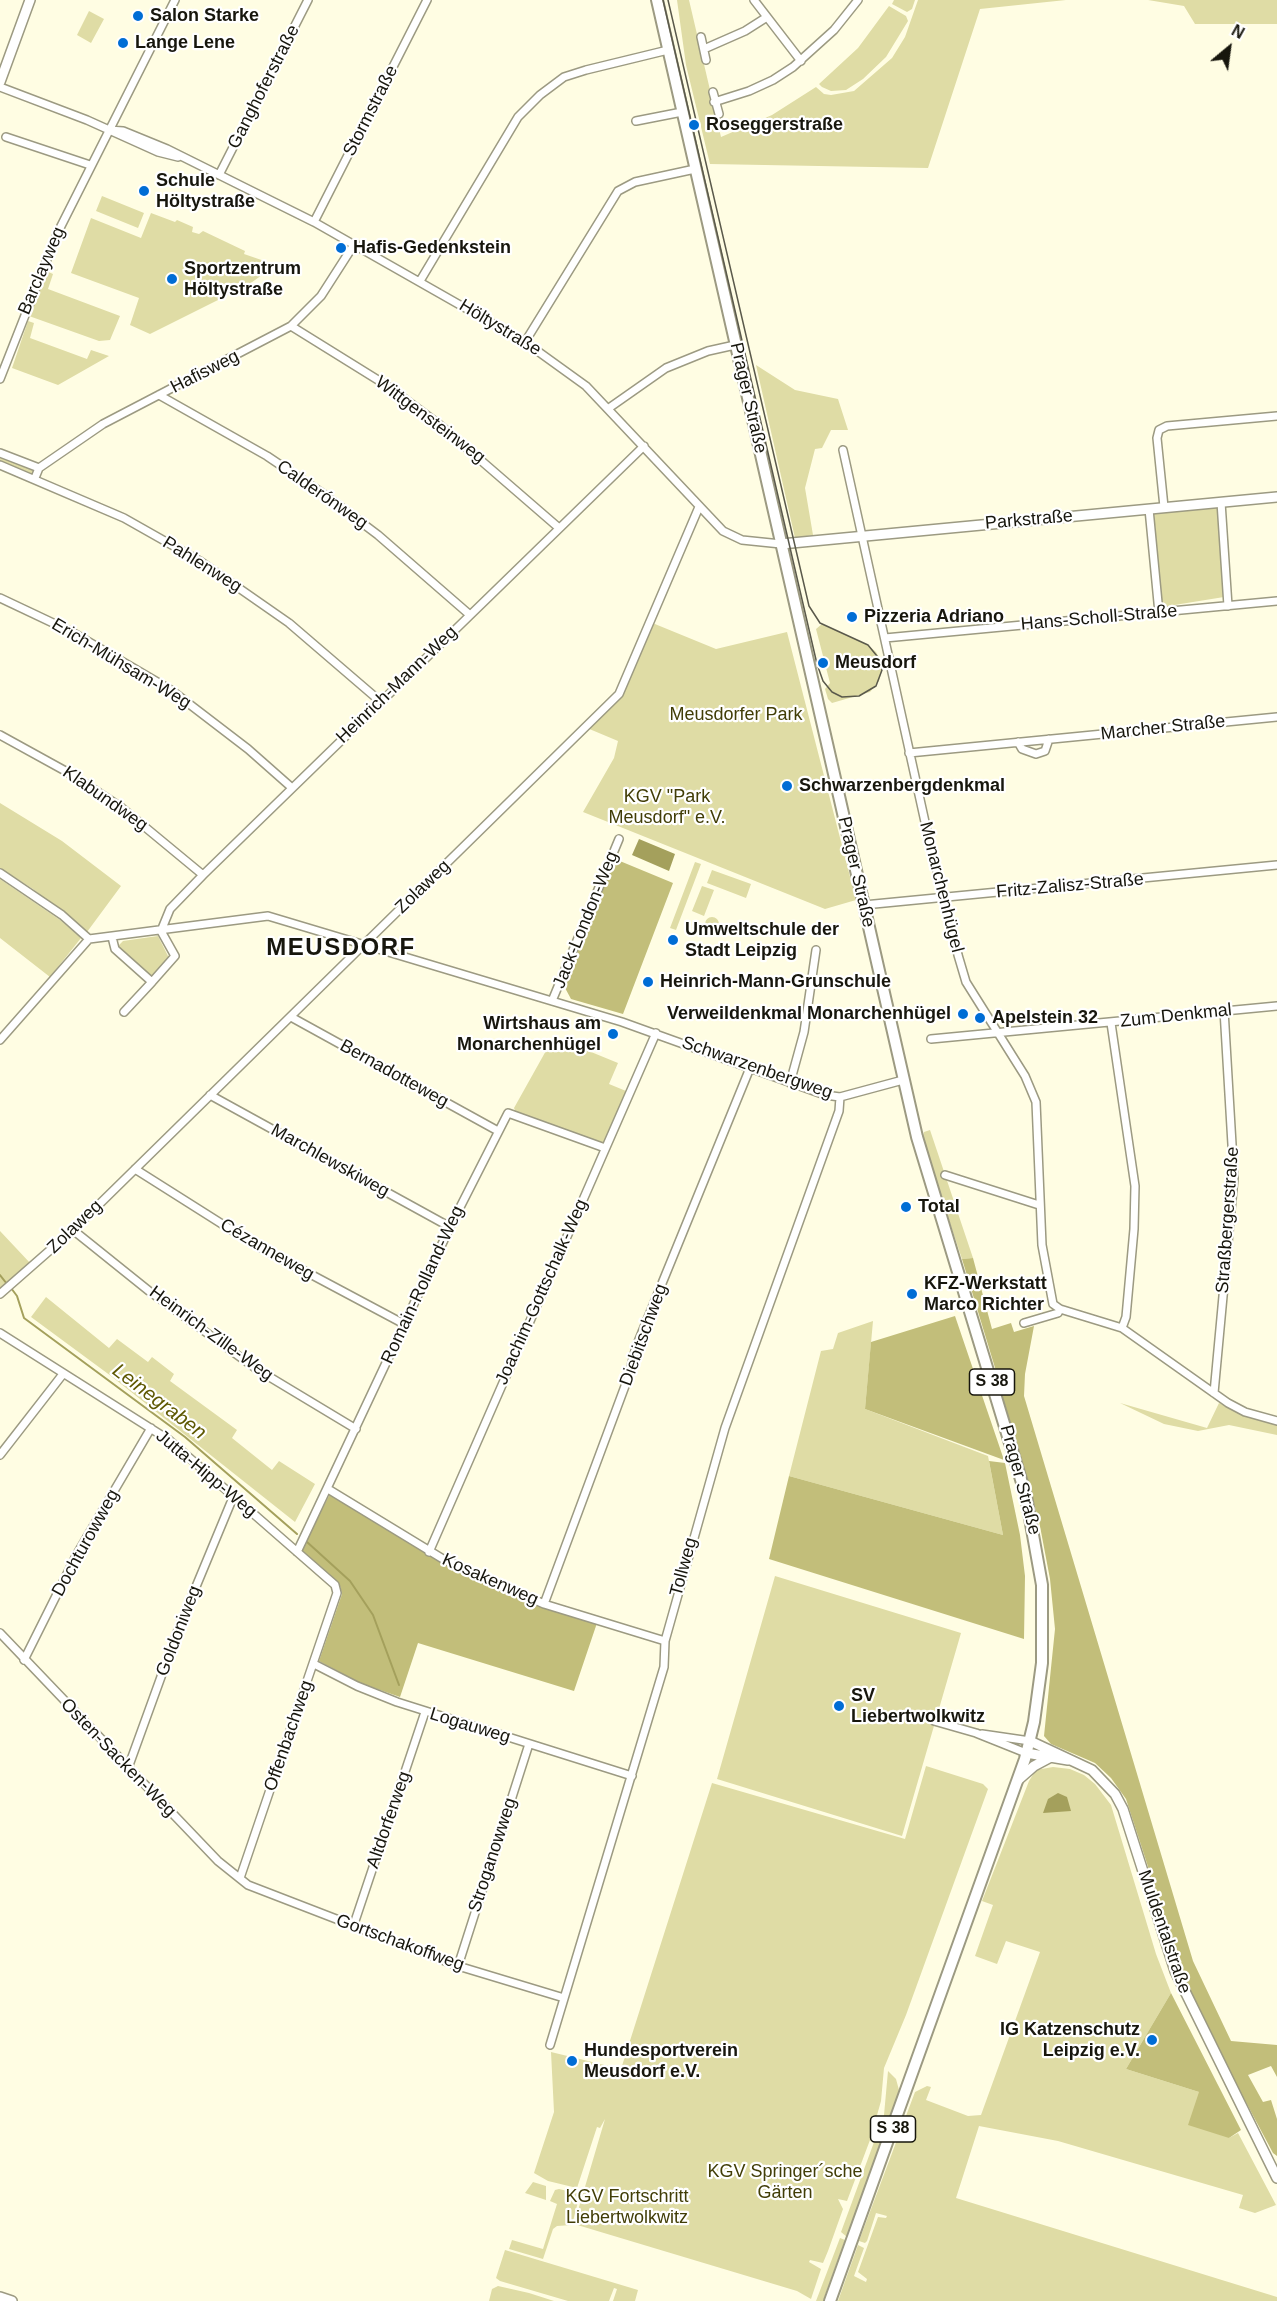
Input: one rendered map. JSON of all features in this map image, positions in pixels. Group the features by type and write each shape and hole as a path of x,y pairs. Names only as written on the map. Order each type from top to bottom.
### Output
{"main road":[{"path":"0,82 30,0"},
{"name":"Prager Straße","path":"657,0 917,1137 1026,1496 1042,1585 1042,1663 1030,1741"},
{"name":"Parkstraße","path":"781,544 1277,497"},
{"name":"S 38","path":"830,2301 1018,1780 1030,1741"},
{"name":"Muldentalstraße","path":"1030,1741 1076,1761 1102,1778 1123,1809 1175,1971 1276,2176"},
{"name":"Muldentalstraße","path":"1026,1753 1076,1761"},
{"path":"1018,1780 1036,1764 1049,1758"},
{"path":"0,2297 12,2301"}],"street":[{"name":"Barclayweg","path":"0,379 57,234 175,0"},
{"name":"Ganghoferstraße","path":"219,175 308,0"},
{"name":"Stormstraße","path":"314,222 427,0"},
{"path":"754,0 801,61"},
{"path":"715,102 773,80 801,61 834,30 858,0"},
{"path":"704,49 746,31 767,17"},
{"path":"701,37 706,60"},
{"path":"420,281 518,117 540,95 564,77 586,69 668,50"},
{"name":"Höltystraße","path":"0,87 219,175 355,243 525,342 562,367 609,408 716,525 734,537 759,543 781,544"},
{"path":"713,92 719,114"},
{"path":"636,121 682,112"},
{"path":"6,137 90,165"},
{"path":"525,342 618,191 635,182 695,169"},
{"name":"Hafisweg","path":"39,468 103,424 291,326 321,296 355,243"},
{"name":"Wittgensteinweg","path":"291,326 386,385 440,425 559,528"},
{"path":"609,408 666,368 708,351 735,345"},
{"name":"Calderónweg","path":"159,395 267,456 325,495 378,535 470,615"},
{"path":"1164,507 1157,438 1159,430 1167,426 1277,416"},
{"name":"Heinrich-Mann-Weg","path":"160,931 170,909 203,875 644,446"},
{"name":"Monarchenhügel","path":"843,450 942,898 966,982 1025,1077 1036,1102 1040,1205 1046,1277 1053,1304 1060,1308"},
{"path":"0,453 39,468 35,478"},
{"name":"Pahlenweg","path":"0,465 35,478 124,518 200,561 289,623 381,702"},
{"path":"1221,502 1228,606"},
{"name":"Zolaweg","path":"0,1294 73,1230 614,701 699,507"},
{"path":"1149,509 1159,613"},
{"name":"Erich-Mühsam-Weg","path":"0,598 72,632 171,690 248,749 291,787"},
{"name":"Hans-Scholl-Straße","path":"885,639 1277,601"},
{"name":"Marcher Straße","path":"909,753 1277,717"},
{"name":"Klabundweg","path":"0,735 69,773 122,808 203,875"},
{"name":"Marcher Straße","path":"1018,742 1022,749 1036,754 1045,751 1049,739"},
{"name":"Jack-London-Weg","path":"552,1000 619,839"},
{"name":"Fritz-Zalisz-Straße","path":"864,905 1277,866"},
{"path":"0,873 62,915 89,939 0,1040"},
{"name":"Schwarzenbergweg","path":"89,939 268,916 656,1033 825,1095 840,1097 903,1080"},
{"path":"124,1012 175,956 160,931"},
{"path":"112,937 115,949 152,982"},
{"path":"790,1083 804,1032 816,950"},
{"name":"Zum Denkmal","path":"931,1039 1277,1006"},
{"name":"Straßbergerstraße","path":"1214,1393 1233,1178 1224,1010"},
{"name":"Bernadotteweg","path":"291,1017 498,1131"},
{"path":"1111,1023 1135,1186 1134,1229 1122,1328"},
{"name":"Joachim-Gottschalk-Weg","path":"429,1552 656,1033"},
{"name":"Diebitschweg","path":"544,1604 628,1378 636,1347 750,1068"},
{"name":"Marchlewskiweg","path":"210,1095 450,1227"},
{"name":"Tollweg","path":"550,2045 664,1667 665,1641 693,1534 725,1428 839,1111 840,1097"},
{"name":"Romain-Rolland-Weg","path":"297,1552 450,1227 508,1113 605,1148"},
{"name":"Cézanneweg","path":"135,1169 252,1244 404,1324"},
{"path":"945,1175 1040,1205"},
{"name":"Heinrich-Zille-Weg","path":"73,1230 149,1291 258,1370 356,1429"},
{"path":"1024,1323 1058,1313 1060,1308 1122,1328 1245,1412 1277,1421"},
{"name":"Jutta-Hipp-Weg","path":"0,1332 151,1428 189,1455 335,1585 338,1593"},
{"path":"0,1455 63,1374"},
{"path":"990,1377 1002,1374"},
{"name":"Dochturowweg","path":"24,1660 77,1554 151,1428"},
{"name":"Kosakenweg","path":"328,1489 429,1552 544,1604 665,1641"},
{"name":"Goldoniweg","path":"128,1768 178,1630 234,1495"},
{"name":"Offenbachweg","path":"240,1878 338,1593"},
{"name":"Osten-Sacken-Weg","path":"0,1633 218,1861 240,1878"},
{"name":"Logauweg","path":"314,1664 357,1686 425,1712 632,1776"},
{"name":"Altdorferweg","path":"353,1927 425,1712"},
{"name":"Muldentalstraße","path":"934,1721 976,1733 1026,1753"},
{"name":"Muldentalstraße","path":"976,1733 1030,1741"},
{"name":"Stroganowweg","path":"458,1966 529,1744"},
{"name":"Gortschakoffweg","path":"240,1878 248,1885 458,1966 564,1998"}],"green space":[{"path":"677,0 689,0 721,137 772,115 816,87 824,94 831,95 854,91 892,58 905,37 918,0 1066,0 980,9 928,168 710,164 686,65"},
{"path":"894,0 915,0 912,9 907,12 892,4"},
{"path":"1148,0 1277,0 1277,24 1195,24 1184,6"},
{"path":"889,6 906,16 908,21 886,57 863,79 846,90 831,91 822,87 819,84 858,48"},
{"path":"89,11 104,19 91,43 77,35"},
{"path":"102,196 144,213 138,228 96,211"},
{"name":"Sportzentrum Höltystraße","path":"151,213 175,222 177,220 193,227 192,232 199,234 203,231 245,251 244,254 276,265 248,285 150,334 130,325 139,298 71,273 91,218 141,238"},
{"path":"46,271 53,274 48,289 120,316 110,340 99,341 29,316"},
{"path":"28,321 34,323 30,338 87,359 91,350 109,356 58,385 12,368"},
{"path":"756,365 795,390 838,399 848,430 831,430 822,448 815,449 805,488 813,535 795,538"},
{"path":"0,453 39,468 35,478 0,465"},
{"path":"1219,507 1224,597 1162,607 1154,513"},
{"name":"Meusdorfer Park","path":"650,622 716,649 787,632 856,900 825,909 583,812 614,758 618,741 587,728 619,694"},
{"path":"822,624 868,645 876,652 881,661 882,670 879,681 870,692 832,703 828,699 825,689 830,683 816,629"},
{"path":"0,803 62,841 121,886 87,932 33,889 0,868"},
{"path":"695,862 701,864 676,930 670,928"},
{"path":"712,870 751,884 746,898 707,883"},
{"path":"0,879 60,920 81,938 50,977 0,938"},
{"path":"702,886 714,890 704,916 692,911"},
{"path":"709,917 715,917 719,924 715,931 709,931 705,927 705,921"},
{"path":"158,936 170,960 151,978 119,951 118,946 123,941"},
{"path":"557,1038 618,1063 609,1084 626,1091 605,1142 599,1143 516,1113 514,1108 552,1040"},
{"path":"930,1130 973,1258 962,1259 922,1139 924,1132"},
{"path":"0,1231 31,1264 0,1290"},
{"path":"46,1297 109,1348 117,1339 148,1362 152,1357 174,1374 170,1381 237,1430 232,1438 272,1470 279,1461 315,1484 295,1522 111,1376 31,1317"},
{"path":"873,1321 865,1409 988,1456 1003,1535 789,1476 821,1351 833,1349 838,1333"},
{"path":"1120,1403 1207,1428 1219,1403 1242,1414 1277,1424 1277,1435 1229,1425 1198,1431 1164,1424"},
{"name":"SV Liebertwolkwitz","path":"775,1576 961,1633 902,1836 717,1779"},
{"path":"926,1766 983,1784 988,1789 906,2015 884,2068 881,2101 870,2140 847,2201 838,2199 843,2209 823,2263 810,2260 809,2262 821,2269 811,2299 797,2291 574,2224 605,2119 600,2128 597,2127 577,2188 548,2181 534,2173 554,2112 551,2052 621,2069 712,1783 905,1839"},
{"path":"1053,1767 1070,1769 1084,1775 1095,1784 1111,1805 1156,1954 1171,1993 1126,2069 1199,2092 1229,2138 1238,2133 1276,2205 1255,2213 1239,2208 1243,2195 1058,2141 979,2126 956,2198 1277,2297 1277,2301 838,2301 858,2245 864,2248 854,2276 866,2282 867,2279 858,2272 878,2217 886,2218 887,2216 876,2213 867,2241 865,2243 859,2241 915,2092 927,2086 931,2087 926,2100 968,2116 981,2115 1040,1952 1006,1941 997,1964 975,1956 993,1905 982,1901 1029,1781 1036,1770"},
{"path":"888,2071 896,2079 899,2090 898,2098 847,2237 841,2232 884,2115"},
{"path":"533,2182 546,2186 546,2200 525,2193"},
{"path":"555,2190 580,2194 572,2225 557,2226 553,2229 543,2259 509,2249 512,2240 543,2249 557,2204 550,2201"},
{"path":"840,2238 845,2240 823,2301 816,2301"},
{"path":"505,2250 638,2290 635,2301 613,2301 617,2289 614,2288 609,2301 568,2301 500,2281 496,2278"},
{"path":"498,2286 554,2301 489,2301 492,2289"}],"shaded area":[{"path":"639,839 675,854 669,871 632,855"},
{"path":"615,859 673,883 623,1014 571,999 564,986"},
{"path":"973,1258 992,1329 1011,1323 1014,1332 1034,1326 1025,1374 1024,1396 1193,1961 1231,2041 1277,2045 1277,2077 1271,2066 1248,2075 1263,2102 1271,2100 1277,2119 1277,2156 1273,2153 1232,2076 1184,1977 1126,1799 1111,1778 1095,1763 1051,1744 1044,1736 1055,1629 1050,1579 1039,1521 998,1381 1002,1372 996,1371 962,1259"},
{"path":"955,1316 1004,1460 865,1409 871,1342"},
{"path":"989,1461 1005,1463 1020,1535 1025,1576 1024,1639 769,1559 789,1476 1003,1535"},
{"path":"330,1494 429,1554 597,1623 574,1691 418,1643 400,1697 360,1683 319,1661 342,1594 340,1586 301,1550"},
{"path":"1058,1793 1067,1797 1071,1811 1043,1813 1048,1799"},
{"path":"1171,1993 1241,2130 1229,2138 1188,2125 1199,2092 1126,2069"}],"waterway":[{"name":"Leinegraben","path":"0,1275 7,1284"},
{"name":"Leinegraben","path":"11,1288 17,1296 24,1318 185,1437 297,1534"},
{"name":"Leinegraben","path":"307,1542 350,1581 373,1615 399,1685"}],"tram line":[{"path":"663,0 817,664 823,681 832,692 842,697 859,696 876,686 882,670 881,661 868,645 820,623 809,606 668,0"}],"place":[{"name":"Salon Starke","path":"138,16"},
{"name":"Lange Lene","path":"123,43"},
{"name":"Roseggerstraße","path":"694,125"},
{"name":"Schule Höltystraße","path":"144,191"},
{"name":"Hafis-Gedenkstein","path":"341,248"},
{"name":"Sportzentrum Höltystraße","path":"172,279"},
{"name":"Pizzeria Adriano","path":"852,617"},
{"name":"Meusdorf","path":"823,663"},
{"name":"Schwarzenbergdenkmal","path":"787,786"},
{"name":"Umweltschule der Stadt Leipzig","path":"673,940"},
{"name":"Heinrich-Mann-Grunschule","path":"648,982"},
{"name":"Verweildenkmal Monarchenhügel","path":"963,1014"},
{"name":"Apelstein 32","path":"980,1018"},
{"name":"Wirtshaus am Monarchenhügel","path":"613,1034"},
{"name":"Total","path":"906,1207"},
{"name":"KFZ-Werkstatt Marco Richter","path":"912,1294"},
{"name":"SV Liebertwolkwitz","path":"839,1706"},
{"name":"IG Katzenschutz Leipzig e.V.","path":"1152,2040"},
{"name":"Hundesportverein Meusdorf e.V.","path":"572,2061"}],"district":[{"name":"MEUSDORF","path":"341,948"}],"park label":[{"name":"KGV \"Park Meusdorf\" e.V.","path":"667,807"},
{"name":"KGV Springer´sche Gärten","path":"785,2182"},
{"name":"KGV Fortschritt Liebertwolkwitz","path":"627,2207"}]}
